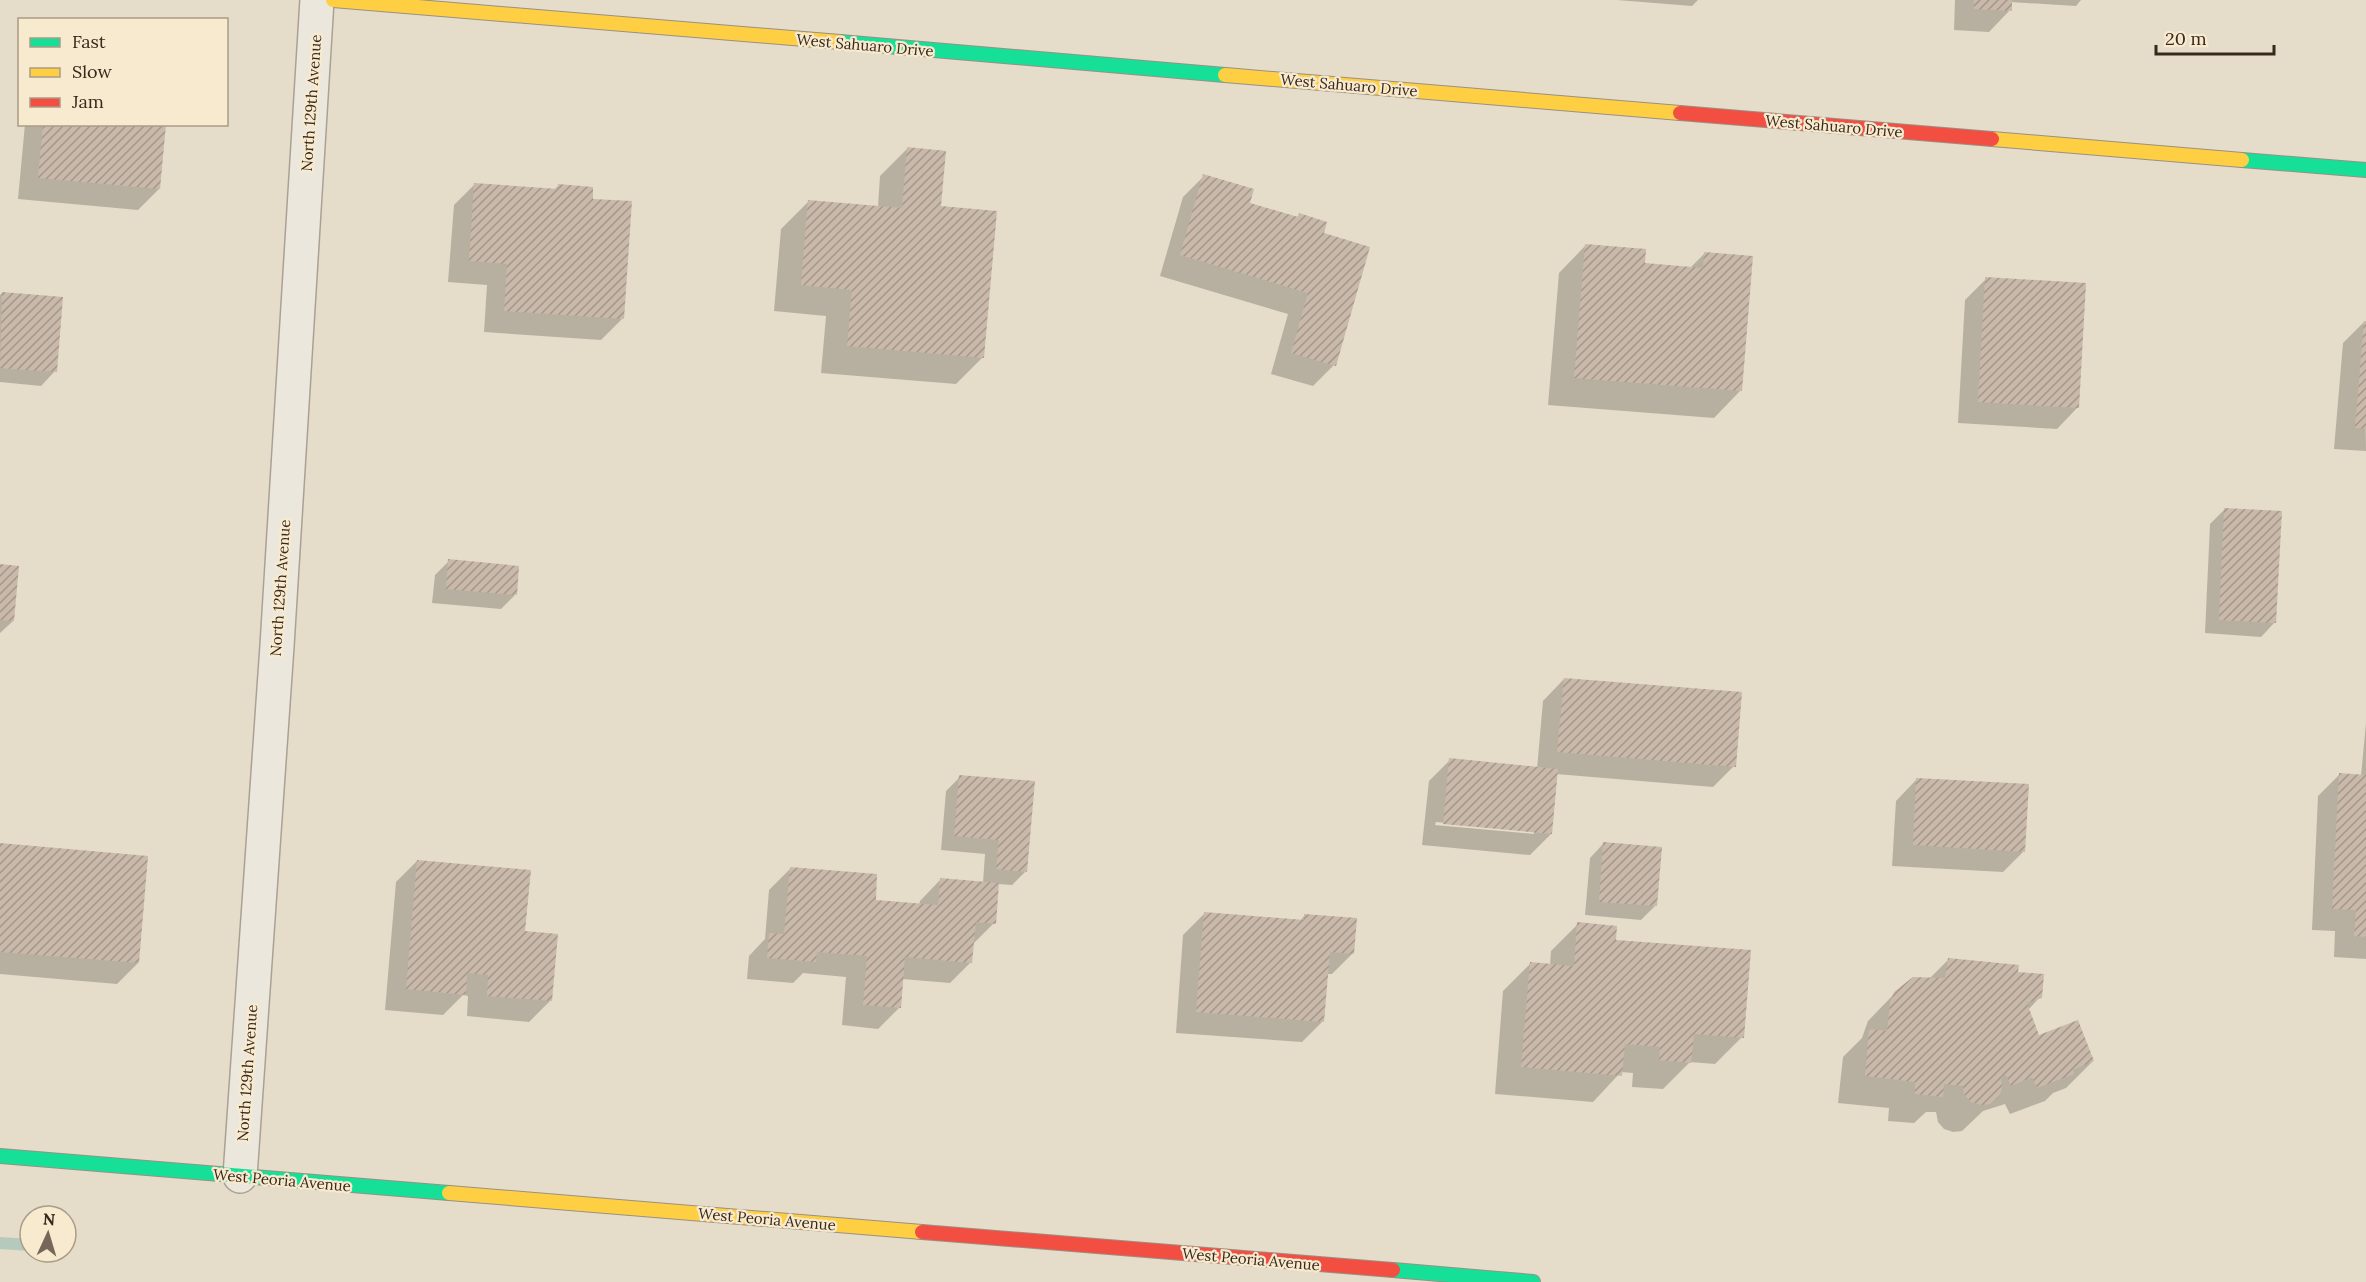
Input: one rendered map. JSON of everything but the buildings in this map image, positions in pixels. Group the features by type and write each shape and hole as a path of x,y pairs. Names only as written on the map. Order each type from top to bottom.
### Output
{"street":[{"name":"North 129th Avenue","path":"240,1176 277,646 317,0"},
{"name":"West Sahuaro Drive","path":"333,0 2366,170"},
{"name":"West Peoria Avenue","path":"0,1156 1533,1282"}],"waterway":[{"path":"0,1243 18,1244"}],"traffic: fast":[{"path":"840,42 1225,75"},
{"path":"2242,160 2366,170"},
{"path":"0,1156 449,1193"},
{"path":"1393,1270 1533,1282"}],"traffic: slow":[{"path":"333,0 840,42"},
{"path":"1225,75 1680,113"},
{"path":"1992,139 2242,160"},
{"path":"449,1193 922,1232"}],"traffic: jam":[{"path":"1680,113 1992,139"},
{"path":"922,1232 1393,1270"}]}
